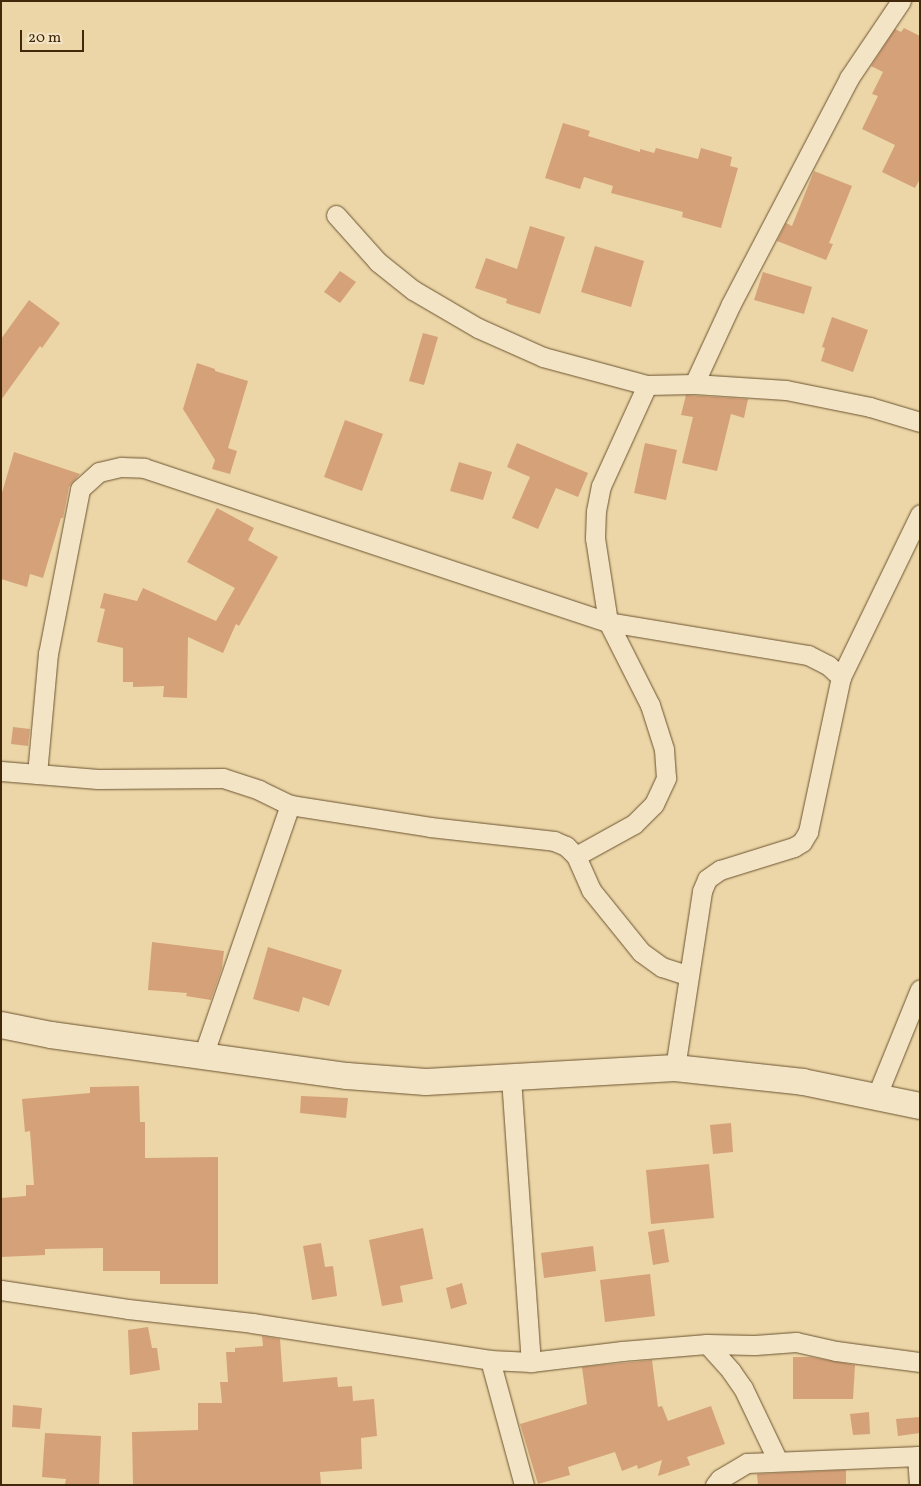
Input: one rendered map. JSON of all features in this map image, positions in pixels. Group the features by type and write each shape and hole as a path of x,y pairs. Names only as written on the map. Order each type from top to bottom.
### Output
{"street":[{"path":"694,384 730,304 849,78 901,1"},
{"path":"336,215 378,262 413,290 478,328 544,357 647,385 694,384 786,390 870,407 920,422"},
{"path":"576,856 634,824 654,804 666,778 664,749 650,705 608,622 595,538 596,510 601,486 647,385"},
{"path":"37,774 48,654 80,489 99,472 121,467 144,468 608,622 808,655 828,665 841,677"},
{"path":"675,1068 702,891 707,879 720,870 794,847 802,842 808,832 841,677 920,514"},
{"path":"1,770 98,779 224,778 259,790 290,805 430,827 554,841 566,846 576,856 591,890 641,952 662,967 689,976"},
{"path":"203,1056 290,805"},
{"path":"877,1095 920,989"},
{"path":"1,1026 347,1076 416,1081 511,1078 675,1068 794,1081 877,1095 920,1106"},
{"path":"511,1078 530,1362"},
{"path":"1,1290 128,1309 252,1323 490,1360 530,1362 622,1351 707,1344 755,1345 796,1342 836,1351 920,1362"},
{"path":"707,1344 743,1388 778,1461"},
{"path":"490,1360 524,1485"},
{"path":"715,1485 720,1479 747,1463 918,1456 919,1485"}],"building":[{"path":"904,28 920,36 920,179 915,188 882,172 895,145 862,129 878,96 872,94 883,72 871,66 895,29 901,32"},
{"path":"563,123 590,131 588,136 640,152 640,149 654,153 656,148 698,159 701,148 732,157 730,166 738,168 721,228 682,217 683,212 611,193 613,186 584,177 580,189 545,178"},
{"path":"814,171 852,186 829,243 833,244 826,260 777,241 786,223 792,226"},
{"path":"530,226 565,237 540,314 506,303 507,299 475,288 486,258 517,269"},
{"path":"595,246 644,261 631,307 581,292"},
{"path":"340,271 356,282 340,303 324,292"},
{"path":"763,272 812,287 804,314 754,300"},
{"path":"29,300 60,323 42,348 40,346 1,400 1,339"},
{"path":"832,317 868,330 853,372 821,361 825,348 822,347"},
{"path":"423,333 438,337 424,385 409,381"},
{"path":"197,363 215,369 215,371 248,381 228,448 237,451 230,474 212,469 215,460 183,409"},
{"path":"686,395 748,399 744,418 731,414 717,471 682,463 693,417 681,415"},
{"path":"345,420 383,434 362,491 324,477"},
{"path":"517,443 588,473 578,497 556,488 538,529 512,518 530,477 507,467"},
{"path":"645,443 677,450 666,500 634,493"},
{"path":"14,452 80,474 69,487 63,518 61,518 43,578 30,574 27,587 1,579 1,496"},
{"path":"459,462 492,472 483,500 450,491"},
{"path":"217,508 254,528 248,540 278,557 239,626 236,624 223,653 188,637 187,698 163,697 164,686 133,687 133,682 123,682 123,648 97,642 105,609 100,608 104,593 137,601 143,588 216,621 235,588 187,562"},
{"path":"13,727 30,729 28,746 11,744"},
{"path":"152,942 224,951 222,968 211,1000 186,996 187,993 148,990"},
{"path":"268,947 342,970 329,1006 303,997 299,1012 253,999"},
{"path":"139,1086 140,1122 145,1122 145,1158 218,1157 218,1284 160,1284 160,1271 103,1271 103,1248 45,1249 45,1255 1,1257 1,1198 26,1196 26,1185 34,1185 30,1131 25,1132 22,1099 90,1093 90,1087"},
{"path":"301,1096 348,1098 346,1118 300,1113"},
{"path":"731,1123 733,1152 713,1154 710,1125"},
{"path":"709,1164 714,1218 651,1224 646,1170"},
{"path":"423,1228 433,1279 400,1286 403,1302 382,1306 369,1240"},
{"path":"664,1229 669,1262 653,1265 648,1232"},
{"path":"321,1243 325,1267 333,1266 337,1296 312,1300 303,1246"},
{"path":"593,1246 596,1271 544,1278 541,1253"},
{"path":"650,1274 655,1316 605,1322 600,1280"},
{"path":"462,1283 467,1304 451,1309 446,1288"},
{"path":"148,1327 152,1348 157,1348 160,1370 130,1375 128,1330"},
{"path":"262,1336 280,1339 283,1382 337,1377 338,1387 352,1386 353,1401 374,1399 377,1436 361,1438 362,1469 320,1472 321,1485 133,1485 132,1432 198,1430 198,1403 222,1403 220,1382 228,1382 226,1352 235,1352 235,1348 263,1346"},
{"path":"793,1357 810,1357 855,1365 853,1399 793,1399"},
{"path":"652,1360 658,1407 662,1406 668,1421 711,1406 725,1444 687,1457 690,1465 658,1476 662,1460 638,1469 637,1465 622,1471 615,1452 568,1467 570,1475 538,1484 520,1424 587,1404 582,1367"},
{"path":"13,1405 42,1408 40,1429 12,1427"},
{"path":"869,1412 870,1434 853,1435 850,1414"},
{"path":"920,1417 920,1433 898,1436 896,1419"},
{"path":"45,1433 101,1436 99,1485 65,1484 66,1479 42,1477"},
{"path":"846,1470 846,1485 758,1485 757,1474"}]}
